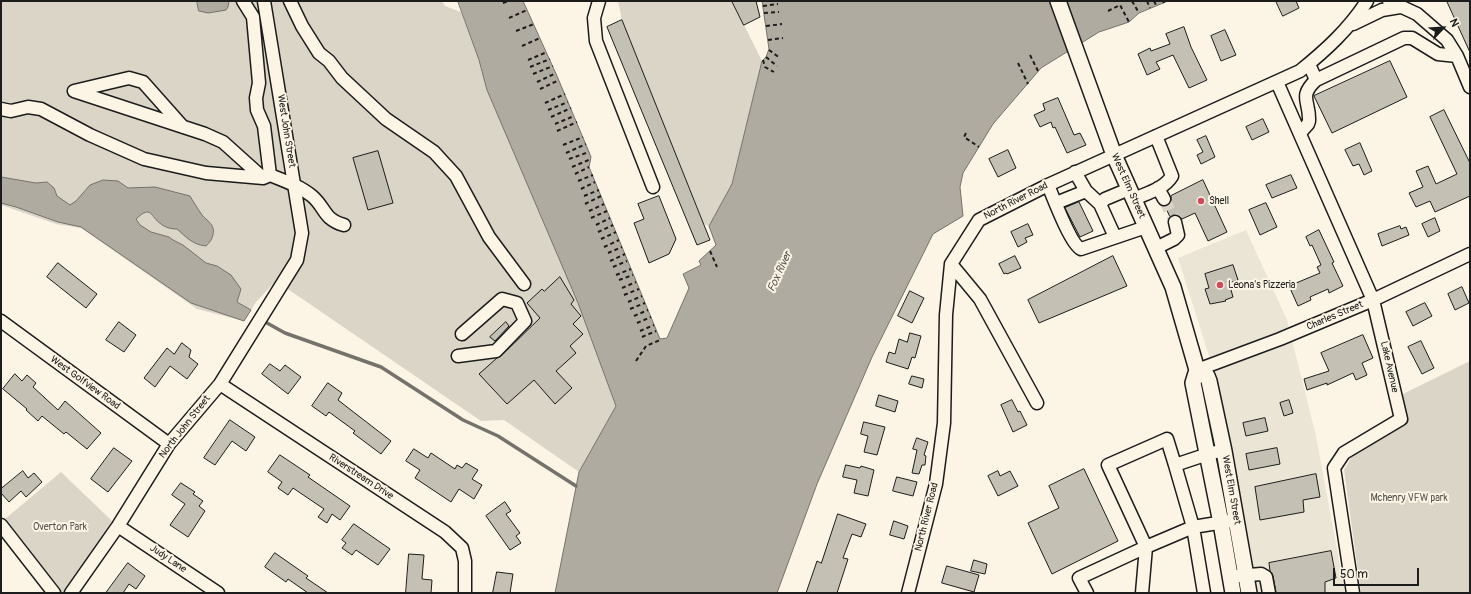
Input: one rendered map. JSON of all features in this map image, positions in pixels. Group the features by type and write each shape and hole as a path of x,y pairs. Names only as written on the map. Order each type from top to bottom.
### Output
{"main road":[{"name":"West Elm Street","path":"1058,1 1069,35 1114,155 1173,287 1197,370 1193,383 1234,593"},
{"name":"West Elm Street","path":"1197,370 1207,376 1209,381 1224,450 1249,593"}],"street":[{"path":"243,1 253,17 259,82 256,98 257,110 264,126 266,177"},
{"name":"West John Street","path":"264,1 302,233 297,260"},
{"path":"290,1 302,26 319,53 329,61 342,78 386,119 434,152 456,176 490,237 524,284"},
{"path":"599,1 594,18 596,41 653,187"},
{"name":"North River Road","path":"908,593 936,484 944,423 946,315 952,264 979,220 1075,172 1300,71 1328,49 1357,16 1367,1"},
{"path":"1397,3 1417,14 1447,40 1457,56 1470,87"},
{"name":"North River Road","path":"1348,27 1397,3"},
{"path":"1298,127 1308,124 1309,120 1306,92 1309,86 1316,80 1404,38 1412,38 1438,54 1457,56"},
{"path":"1309,64 1316,80"},
{"path":"183,127 143,82 129,78 74,91 183,127 205,134 223,142 266,177"},
{"name":"Lake Avenue","path":"1277,82 1373,300 1401,419 1344,453 1334,468 1353,593"},
{"path":"1,109 11,111 28,107 41,109 144,159 206,173 266,177 294,184 313,197 328,218 344,225"},
{"path":"1100,204 1105,199 1132,194 1161,194 1172,176 1156,136"},
{"path":"1075,172 1086,191 1100,204 1115,238"},
{"path":"1048,185 1070,236 1078,248 1081,249 1146,227"},
{"path":"1056,203 1086,191"},
{"path":"1156,248 1178,236 1175,222"},
{"name":"Charles Street","path":"1197,370 1280,339 1373,300 1470,254"},
{"name":"North John Street","path":"71,593 118,526 169,444 220,384 297,260"},
{"path":"952,264 980,298 1036,403"},
{"path":"458,356 496,351 525,321 518,302 502,299 462,334"},
{"name":"West Golfview Road","path":"1,320 169,444"},
{"name":"Riverstream Drive","path":"220,384 445,532 462,548 465,561 465,593"},
{"path":"1142,593 1146,547 1108,465 1168,439 1193,527 1204,593"},
{"path":"1175,465 1224,450"},
{"path":"1087,593 1080,578 1193,527 1236,520"},
{"path":"1,525 54,593"},
{"name":"Judy Lane","path":"118,526 218,593"},
{"path":"1231,577 1261,574 1266,577 1269,593"}],"path":[{"path":"504,3 508,1"},
{"path":"1132,1 1139,13"},
{"path":"1146,1 1150,8"},
{"path":"1154,1 1156,6"},
{"path":"763,6 778,4"},
{"path":"1108,11 1120,5 1129,22"},
{"path":"509,18 527,10"},
{"path":"764,13 779,12"},
{"path":"516,31 534,24"},
{"path":"766,26 782,24"},
{"path":"522,46 540,38"},
{"path":"768,40 783,38"},
{"path":"769,50 780,58"},
{"path":"528,60 546,52"},
{"path":"1030,55 1038,71"},
{"path":"766,57 777,66"},
{"path":"530,67 550,59"},
{"path":"763,60 765,66 774,72"},
{"path":"1018,64 1028,84"},
{"path":"533,74 553,66"},
{"path":"537,82 556,73"},
{"path":"540,89 559,80"},
{"path":"546,103 565,94"},
{"path":"548,110 568,102"},
{"path":"551,117 571,108"},
{"path":"554,124 574,116"},
{"path":"557,131 577,122"},
{"path":"966,133 964,137 979,147"},
{"path":"563,145 583,137"},
{"path":"566,153 586,144"},
{"path":"569,159 589,152"},
{"path":"572,167 591,159"},
{"path":"575,174 589,167"},
{"path":"578,182 593,175"},
{"path":"581,189 596,182"},
{"path":"584,196 598,190"},
{"path":"585,204 601,196"},
{"path":"589,211 604,204"},
{"path":"592,218 607,211"},
{"path":"596,225 610,218"},
{"path":"598,232 613,225"},
{"path":"601,239 616,232"},
{"path":"604,247 619,240"},
{"path":"608,253 622,247"},
{"path":"710,251 717,267"},
{"path":"610,261 625,254"},
{"path":"613,267 628,261"},
{"path":"616,275 631,269"},
{"path":"619,280 633,275"},
{"path":"622,288 636,282"},
{"path":"624,295 639,289"},
{"path":"628,302 642,296"},
{"path":"630,309 645,303"},
{"path":"634,316 648,310"},
{"path":"637,323 650,318"},
{"path":"640,331 654,325"},
{"path":"642,337 656,331"},
{"path":"636,361 646,346 660,340"}],"shaded area":[{"path":"1246,230 1287,320 1316,436 1345,593 1253,593 1209,356 1178,258"}],"green space":[{"path":"1,1 442,1 445,6 461,12 479,60 487,90 578,303 616,406 579,472 504,420 481,421 276,281 256,302 244,321 197,309 81,228 56,224 1,205"},
{"path":"618,1 732,1 762,61 732,184 709,226 704,224 622,20"},
{"name":"Mchenry VFW park","path":"1470,361 1470,593 1361,593 1344,470 1351,458 1405,424 1403,394"},
{"name":"Overton Park","path":"61,472 112,521 66,593 60,593 5,519"}],"water":[{"path":"197,1 229,1 226,10 208,13 199,11"},
{"name":"Fox River","path":"458,1 523,1 589,152 591,157 589,167 660,339 667,338 689,288 683,274 701,265 699,261 716,245 709,226 732,184 762,61 766,57 769,49 762,1 1168,1 1139,13 1129,22 1099,32 1041,68 993,124 963,173 960,187 963,216 933,234 872,357 817,484 777,593 555,593 579,472 616,406 578,303 487,90 479,60"},
{"path":"1,177 36,183 47,182 54,188 57,196 70,205 76,201 90,185 103,180 118,181 128,188 155,187 190,196 202,215 213,228 211,241 206,246 193,242 177,229 169,228 163,225 148,212 145,212 136,219 140,225 151,232 169,237 183,245 206,263 217,266 231,275 241,289 237,302 251,310 244,321 191,303 81,227 58,222 1,203"}],"building":[{"path":"732,1 756,1 760,17 744,25"},
{"path":"1276,1 1296,1 1299,8 1283,16"},
{"path":"1447,1 1470,1 1470,52"},
{"path":"622,20 710,240 697,245 607,27"},
{"path":"1184,27 1191,47 1207,80 1189,88 1173,55 1156,62 1160,69 1147,75 1138,54 1150,48 1151,51 1170,44 1166,34"},
{"path":"1225,30 1236,55 1221,61 1211,36"},
{"path":"1390,61 1407,97 1332,133 1314,96"},
{"path":"1058,98 1074,135 1080,133 1086,145 1067,153 1055,127 1053,128 1051,122 1040,127 1034,115 1045,110 1043,104"},
{"path":"1444,110 1470,163 1470,196 1435,212 1430,201 1416,207 1409,193 1423,187 1416,171 1428,166 1436,184 1457,174 1430,117"},
{"path":"1263,119 1269,132 1252,140 1246,127"},
{"path":"1206,136 1215,157 1201,164 1197,155 1203,152 1197,140"},
{"path":"1360,143 1372,171 1364,175 1359,164 1353,166 1345,150"},
{"path":"1008,150 1016,168 998,177 989,159"},
{"path":"378,151 393,203 368,210 353,158"},
{"path":"1291,175 1297,188 1272,198 1266,185"},
{"name":"Shell","path":"1203,180 1227,232 1208,241 1195,213 1182,219 1177,215 1170,217 1165,206 1171,203 1171,196"},
{"path":"659,196 676,239 669,254 649,263 634,223 644,219 638,204"},
{"path":"1079,202 1093,231 1080,237 1065,208"},
{"path":"1266,203 1277,227 1260,235 1249,210"},
{"path":"1435,218 1440,231 1428,237 1422,224"},
{"path":"1028,224 1033,235 1025,238 1027,242 1018,247 1011,232"},
{"path":"1400,226 1401,229 1406,227 1409,235 1382,246 1378,234"},
{"path":"1319,230 1343,286 1329,293 1328,289 1310,297 1311,300 1298,306 1289,286 1320,273 1317,267 1321,265 1312,245 1310,246 1306,237"},
{"path":"1015,256 1021,268 1004,274 999,264"},
{"path":"1113,256 1127,286 1039,323 1028,300"},
{"path":"58,263 97,294 86,308 47,277"},
{"path":"1233,265 1238,280 1229,283 1233,297 1225,300 1226,301 1210,304 1205,289 1209,288 1205,274"},
{"path":"560,277 574,300 571,304 581,316 573,324 583,334 570,346 576,353 556,371 572,388 555,404 534,380 507,404 479,374 501,356 540,318 527,303 542,289 544,291"},
{"path":"1462,287 1469,303 1455,310 1448,294"},
{"path":"910,291 924,298 912,323 898,316"},
{"path":"1425,303 1432,316 1413,326 1406,312"},
{"path":"119,322 136,335 124,352 106,340"},
{"path":"506,322 509,326 495,341 490,337"},
{"path":"910,333 921,336 915,358 912,357 908,369 886,362 889,352 895,354 899,339 907,342"},
{"path":"1363,335 1373,358 1362,363 1367,375 1356,380 1353,373 1327,385 1327,383 1307,390 1304,379 1329,371 1321,353"},
{"path":"1421,341 1434,368 1422,374 1408,347"},
{"path":"182,343 191,350 189,357 198,364 187,379 170,366 155,387 144,378 167,348 174,354"},
{"path":"270,364 280,371 285,365 301,377 288,394 262,374"},
{"path":"15,374 22,381 27,375 36,383 33,387 58,410 65,401 101,433 87,449 66,432 64,434 42,416 38,421 26,410 27,409 3,389"},
{"path":"912,376 924,379 922,388 909,384"},
{"path":"328,383 342,393 338,400 391,441 381,454 353,433 355,431 329,412 326,416 312,406"},
{"path":"879,395 898,401 895,412 876,406"},
{"path":"1012,400 1018,412 1020,411 1027,425 1013,432 1001,405"},
{"path":"1289,400 1293,413 1284,416 1280,403"},
{"path":"1265,418 1268,431 1246,436 1243,423"},
{"path":"230,420 255,437 246,451 232,441 215,465 204,458"},
{"path":"864,422 885,427 877,455 864,452 868,436 861,434"},
{"path":"917,438 928,442 924,455 926,456 925,465 922,465 919,474 912,473 917,450 913,449"},
{"path":"114,448 132,461 108,492 91,479"},
{"path":"1277,448 1280,464 1249,470 1246,454"},
{"path":"414,449 428,458 431,453 455,469 457,465 462,468 466,463 478,470 472,479 482,485 474,499 459,489 451,502 415,478 420,470 406,461"},
{"path":"280,455 310,475 308,477 350,506 340,520 332,514 327,523 318,517 324,509 293,488 288,495 278,488 282,482 268,472"},
{"path":"846,465 860,468 861,466 874,470 868,496 854,493 857,480 843,477"},
{"path":"1084,469 1118,541 1052,574 1028,523 1059,508 1049,486"},
{"path":"23,471 28,478 34,473 42,482 26,497 21,491 9,502 1,493 1,489"},
{"path":"998,471 1000,476 1010,471 1018,486 998,496 988,476"},
{"path":"1316,474 1320,497 1303,500 1304,512 1260,520 1255,487"},
{"path":"897,477 917,482 913,496 893,491"},
{"path":"181,483 195,492 193,494 203,501 199,506 205,511 188,537 170,525 185,504 172,495"},
{"path":"505,502 511,511 506,514 520,533 516,536 521,543 510,550 486,516"},
{"path":"838,514 866,524 861,537 852,534 843,558 848,559 837,593 806,593 817,561 821,563"},
{"path":"894,521 908,526 904,539 890,535"},
{"path":"354,524 390,549 378,565 356,550 352,555 342,548 346,543 342,540"},
{"path":"1331,551 1336,578 1325,582 1325,593 1276,593 1269,563"},
{"path":"275,553 308,576 306,578 328,593 308,593 288,579 286,582 265,567"},
{"path":"409,554 424,555 422,579 432,580 431,593 406,593"},
{"path":"974,560 987,564 985,574 971,571"},
{"path":"128,563 145,576 136,589 129,584 123,593 106,593"},
{"path":"947,566 979,575 974,592 942,583"},
{"path":"497,572 513,574 510,593 493,593"}],"waterway":[{"path":"267,323 285,333 381,367 463,420 498,436 576,486"}],"tunnel":[{"path":"1164,199 1175,222"}],"place":[{"name":"Shell","path":"1201,201"},
{"name":"Leona's Pizzeria","path":"1220,285"}]}
